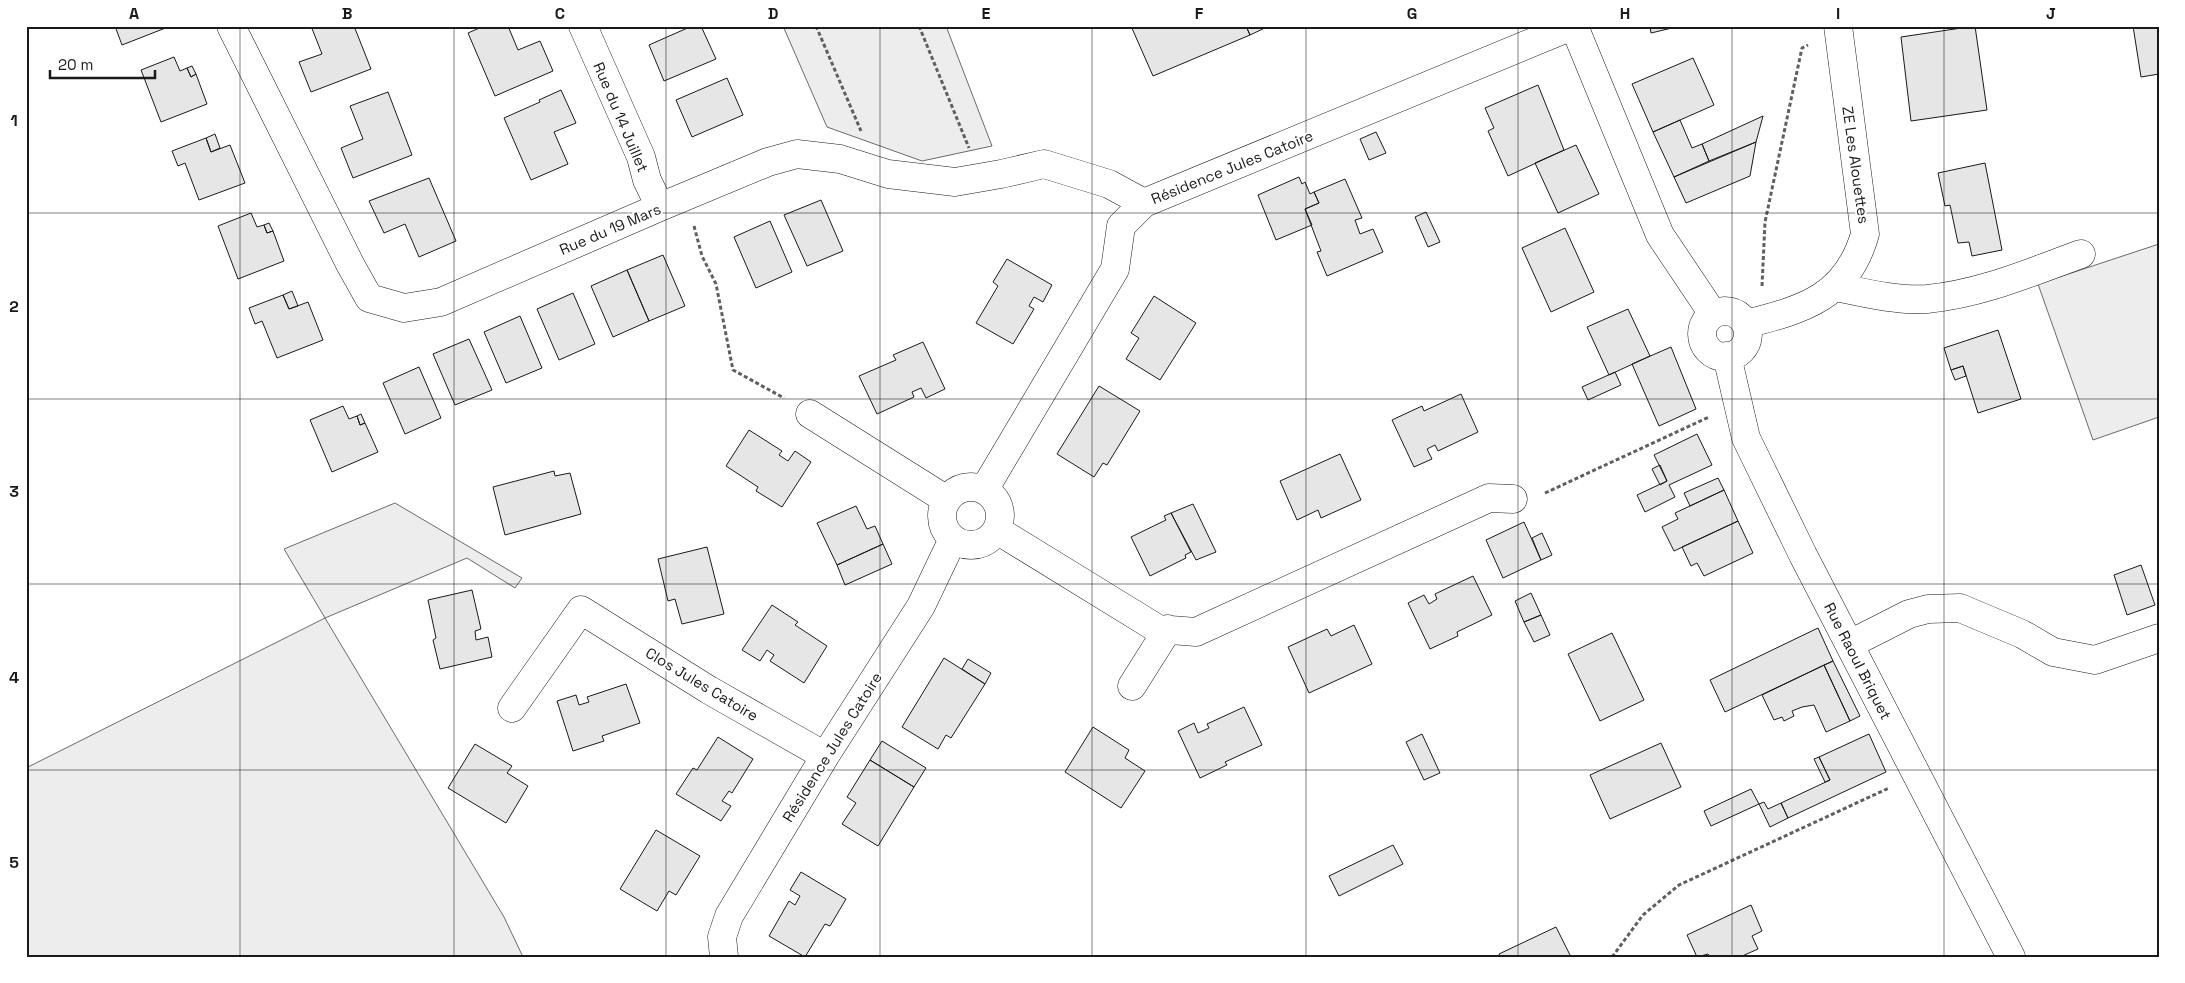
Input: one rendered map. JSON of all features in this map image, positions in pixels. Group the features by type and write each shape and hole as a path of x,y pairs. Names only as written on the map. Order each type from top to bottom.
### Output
{"street":[{"name":"Rue du 19 Mars","path":"231,26 350,264 370,298 404,308 441,302 768,162 797,154 840,159 880,172 954,182 982,178 1044,164 1109,184 1144,203"},
{"name":"Rue du 14 Juillet","path":"583,26 660,207"},
{"name":"Résidence Jules Catoire","path":"984,490 1115,269 1121,226 1144,203 1573,26"},
{"path":"1573,26 1660,235 1713,314"},
{"name":"ZE Les Alouettes","path":"1759,321 1818,301 1836,287 1859,255 1865,234 1838,26"},
{"path":"1836,287 1871,295 1926,299 1981,290 2081,254"},
{"path":"1726,310 1759,321 1748,332 1745,345 1741,351 1727,356 1711,351 1704,341 1705,323 1713,314 1726,310"},
{"name":"Rue Raoul Briquet","path":"1727,356 1746,438 2011,957"},
{"path":"810,414 947,500"},
{"path":"974,487 984,490 997,502 1000,521 997,530 992,537 977,545 961,544 953,539 943,525 944,508 947,500 954,492 964,488 974,487"},
{"path":"997,530 1158,629 1196,632 1489,498 1513,499"},
{"name":"Résidence Jules Catoire","path":"724,957 722,937 729,916 825,756 921,606 953,539"},
{"path":"1850,644 1909,614 1928,609 1960,608 2022,634 2052,652 2095,660 2159,638"},
{"name":"Clos Jules Catoire","path":"512,708 581,610 709,690 825,756"},
{"path":"1132,686 1168,629"}],"path":[{"path":"816,26 880,172"},
{"path":"918,26 982,178"},
{"path":"1759,321 1765,222 1802,48"},
{"path":"701,190 704,205 692,218 702,256 716,284 733,370 810,414"},
{"path":"1513,499 1538,497 1737,405"},
{"path":"1612,957 1642,915 1679,885 1876,792 1903,782 1916,774"}],"shaded area":[{"path":"783,26 946,26 992,146 922,161 827,127"},
{"path":"2159,244 2159,417 2093,440 2038,284"},
{"path":"395,503 522,578 515,588 467,558 325,618 284,549"},
{"path":"325,618 504,917 523,957 26,957 26,768"}],"building":[{"path":"115,26 168,26 168,27 122,45"},
{"path":"311,26 354,26 371,69 311,92 299,62 322,54"},
{"path":"484,26 508,26 518,50 540,41 553,71 495,96 468,33"},
{"path":"692,26 701,26 716,59 664,81 649,45"},
{"path":"1131,26 1246,26 1250,35 1153,76"},
{"path":"1246,26 1269,26 1250,35"},
{"path":"1650,26 1676,26 1676,27 1651,33"},
{"path":"1975,26 1987,110 1911,121 1901,37"},
{"path":"2133,26 2159,26 2159,74 2141,77"},
{"path":"174,57 180,71 187,68 191,77 196,74 207,104 161,122 141,70"},
{"path":"1693,58 1714,105 1653,132 1632,84"},
{"path":"192,66 196,74 191,77 187,68"},
{"path":"727,78 743,115 692,137 676,100"},
{"path":"1538,85 1564,150 1508,176 1488,131 1494,128 1485,108"},
{"path":"561,90 576,123 554,132 568,164 531,180 504,118 540,102 539,100"},
{"path":"388,92 412,155 353,178 341,148 363,139 350,106"},
{"path":"1763,116 1756,142 1709,161 1702,144"},
{"path":"1680,120 1692,148 1702,144 1709,161 1674,177 1653,132"},
{"path":"1376,132 1386,153 1369,160 1360,139"},
{"path":"215,134 220,148 211,152 206,138"},
{"path":"206,138 211,152 230,145 245,183 199,200 185,163 178,166 172,151"},
{"path":"1756,142 1750,176 1686,203 1674,177"},
{"path":"1576,145 1599,194 1558,213 1535,163"},
{"path":"1985,163 2002,250 1972,256 1969,242 1958,243 1950,205 1945,206 1938,173"},
{"path":"1299,177 1302,184 1305,182 1310,194 1314,192 1319,203 1305,209 1312,225 1276,240 1258,195"},
{"path":"429,178 456,241 419,257 405,224 384,233 369,201"},
{"path":"1345,179 1362,218 1355,220 1360,234 1373,229 1383,252 1327,276 1317,252 1321,251 1305,209 1319,203 1314,192"},
{"path":"821,200 843,251 807,266 784,215"},
{"path":"1426,212 1440,242 1428,247 1415,217"},
{"path":"251,213 257,227 264,225 267,233 273,231 284,261 238,279 218,226"},
{"path":"770,221 792,272 756,288 734,237"},
{"path":"269,223 273,231 267,233 264,225"},
{"path":"1565,228 1594,292 1551,312 1522,248"},
{"path":"663,255 685,306 649,321 627,270"},
{"path":"1007,259 1052,285 1043,302 1034,297 1029,306 1034,309 1013,344 976,323 998,286 993,282"},
{"path":"627,270 649,321 613,337 591,286"},
{"path":"292,291 298,306 289,309 283,295"},
{"path":"573,293 595,344 559,360 537,309"},
{"path":"283,295 289,309 308,302 323,340 277,358 262,321 255,324 249,308"},
{"path":"1154,296 1196,323 1160,380 1126,359 1139,338 1131,333"},
{"path":"1628,309 1650,356 1609,375 1587,327"},
{"path":"520,316 542,368 506,383 484,332"},
{"path":"1998,330 2021,399 1978,413 1963,366 1951,370 1944,348"},
{"path":"469,339 492,390 455,405 433,354"},
{"path":"923,342 945,389 926,398 921,388 912,392 914,397 877,414 859,376 896,360 893,355"},
{"path":"1671,347 1696,409 1659,426 1632,364"},
{"path":"1963,366 1966,376 1955,380 1951,370"},
{"path":"419,367 441,418 405,434 383,383"},
{"path":"1615,372 1621,385 1588,400 1582,387"},
{"path":"1099,386 1140,411 1107,465 1103,463 1094,477 1057,454"},
{"path":"1461,394 1478,432 1438,451 1435,445 1427,449 1432,459 1414,467 1392,420 1422,406 1424,411"},
{"path":"343,406 349,419 357,416 360,425 365,423 378,452 332,472 310,420"},
{"path":"361,414 365,423 360,425 357,416"},
{"path":"749,430 782,451 779,455 788,461 795,451 811,462 782,507 756,491 758,487 726,466"},
{"path":"1697,434 1712,465 1669,485 1675,497 1645,512 1637,495 1667,481 1654,455"},
{"path":"1340,454 1361,500 1321,518 1318,510 1297,520 1280,481"},
{"path":"1660,465 1667,481 1660,485 1652,469"},
{"path":"554,471 555,476 570,473 581,514 505,535 493,487"},
{"path":"1718,478 1724,490 1690,506 1684,493"},
{"path":"1724,490 1738,521 1674,551 1662,527 1678,519 1675,513"},
{"path":"1193,504 1216,552 1196,560 1171,513"},
{"path":"856,506 867,529 875,526 883,544 837,565 817,523"},
{"path":"1171,513 1191,552 1185,555 1186,558 1150,576 1131,537 1166,520 1164,516"},
{"path":"1738,521 1753,553 1704,576 1697,563 1691,566 1682,547"},
{"path":"1524,522 1541,560 1503,578 1486,540"},
{"path":"1542,533 1552,555 1541,560 1532,538"},
{"path":"883,544 892,564 845,585 837,565"},
{"path":"707,547 724,614 682,624 675,599 668,601 658,559"},
{"path":"2141,565 2155,605 2127,615 2114,575"},
{"path":"1473,576 1492,615 1457,632 1458,636 1430,649 1408,603 1424,595 1429,604 1437,599 1435,594"},
{"path":"472,590 481,629 475,631 476,640 488,637 492,657 440,669 433,640 436,638 428,600"},
{"path":"1531,593 1541,615 1524,622 1515,601"},
{"path":"772,605 798,622 795,625 827,646 804,683 770,661 774,655 767,650 760,661 742,650"},
{"path":"1541,615 1550,635 1534,642 1524,622"},
{"path":"1354,625 1372,664 1309,693 1288,647 1327,629 1331,636"},
{"path":"1818,628 1833,661 1725,712 1710,680"},
{"path":"1612,633 1644,700 1600,721 1568,654"},
{"path":"944,658 985,684 951,738 946,735 938,749 902,727"},
{"path":"968,659 991,673 985,684 962,669"},
{"path":"1833,661 1860,716 1850,721 1824,665"},
{"path":"1824,665 1850,721 1826,732 1814,705 1792,711 1794,716 1784,721 1782,717 1774,720 1762,695"},
{"path":"626,684 640,723 602,736 604,741 573,751 557,701 576,695 579,705 589,702 587,697"},
{"path":"1244,707 1262,745 1225,762 1227,765 1200,778 1178,731 1194,723 1198,733 1209,728 1207,724"},
{"path":"1093,727 1129,750 1125,758 1145,771 1121,808 1065,772"},
{"path":"1422,734 1440,773 1424,780 1406,742"},
{"path":"1869,734 1886,772 1788,818 1781,803 1830,780 1819,757"},
{"path":"718,737 753,759 732,793 729,791 722,801 731,806 721,821 676,794 693,768 697,770"},
{"path":"882,741 926,768 914,787 870,760"},
{"path":"1661,743 1681,787 1610,819 1590,775"},
{"path":"475,744 512,766 507,773 528,786 506,823 448,788"},
{"path":"1819,757 1830,780 1825,782 1814,759"},
{"path":"870,760 914,787 878,846 842,824 856,803 847,797"},
{"path":"1751,789 1759,804 1711,826 1704,811"},
{"path":"1764,802 1768,809 1781,803 1788,818 1770,827 1759,804"},
{"path":"656,830 700,856 676,895 669,891 657,911 620,889"},
{"path":"1393,845 1403,864 1339,896 1329,876"},
{"path":"801,872 846,899 830,926 825,924 805,957 769,936 789,901 795,905 800,896 790,890"},
{"path":"1751,905 1762,931 1752,936 1758,949 1740,957 1710,957 1708,954 1697,957 1687,935"},
{"path":"1556,927 1571,957 1500,957 1499,954"}]}
